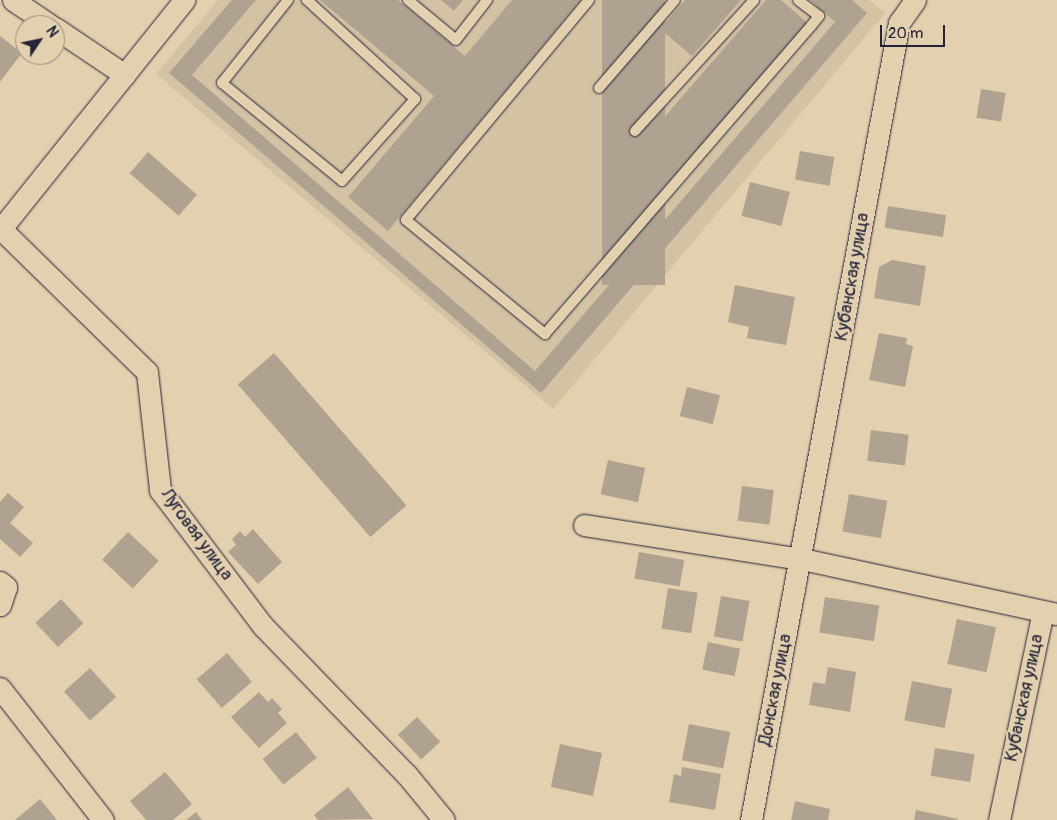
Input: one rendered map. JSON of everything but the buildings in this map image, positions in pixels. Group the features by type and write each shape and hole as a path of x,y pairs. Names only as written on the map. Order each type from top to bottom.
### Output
{"street":[{"path":"13,0 35,15"},
{"path":"0,230 184,0"},
{"name":"Кубанская улица","path":"802,559 899,23 915,0"},
{"path":"65,35 125,75"},
{"name":"Луговая улица","path":"0,230 147,372 160,490 263,626 407,775 444,820"},
{"name":"Кубанская улица","path":"584,525 802,559 1050,613 999,820"},
{"name":"Донская улица","path":"751,820 802,559"},
{"path":"0,582 6,587 0,605"},
{"path":"0,688 103,820"}],"lane":[{"path":"288,0 222,83 342,181 415,98 306,0"},
{"path":"408,0 456,40 487,0"},
{"path":"589,0 406,220 545,334 812,26 819,16 798,0"},
{"path":"599,88 675,0"},
{"path":"635,131 754,0"}],"shaded area":[{"path":"218,0 869,0 885,13 553,409 156,74"}]}
